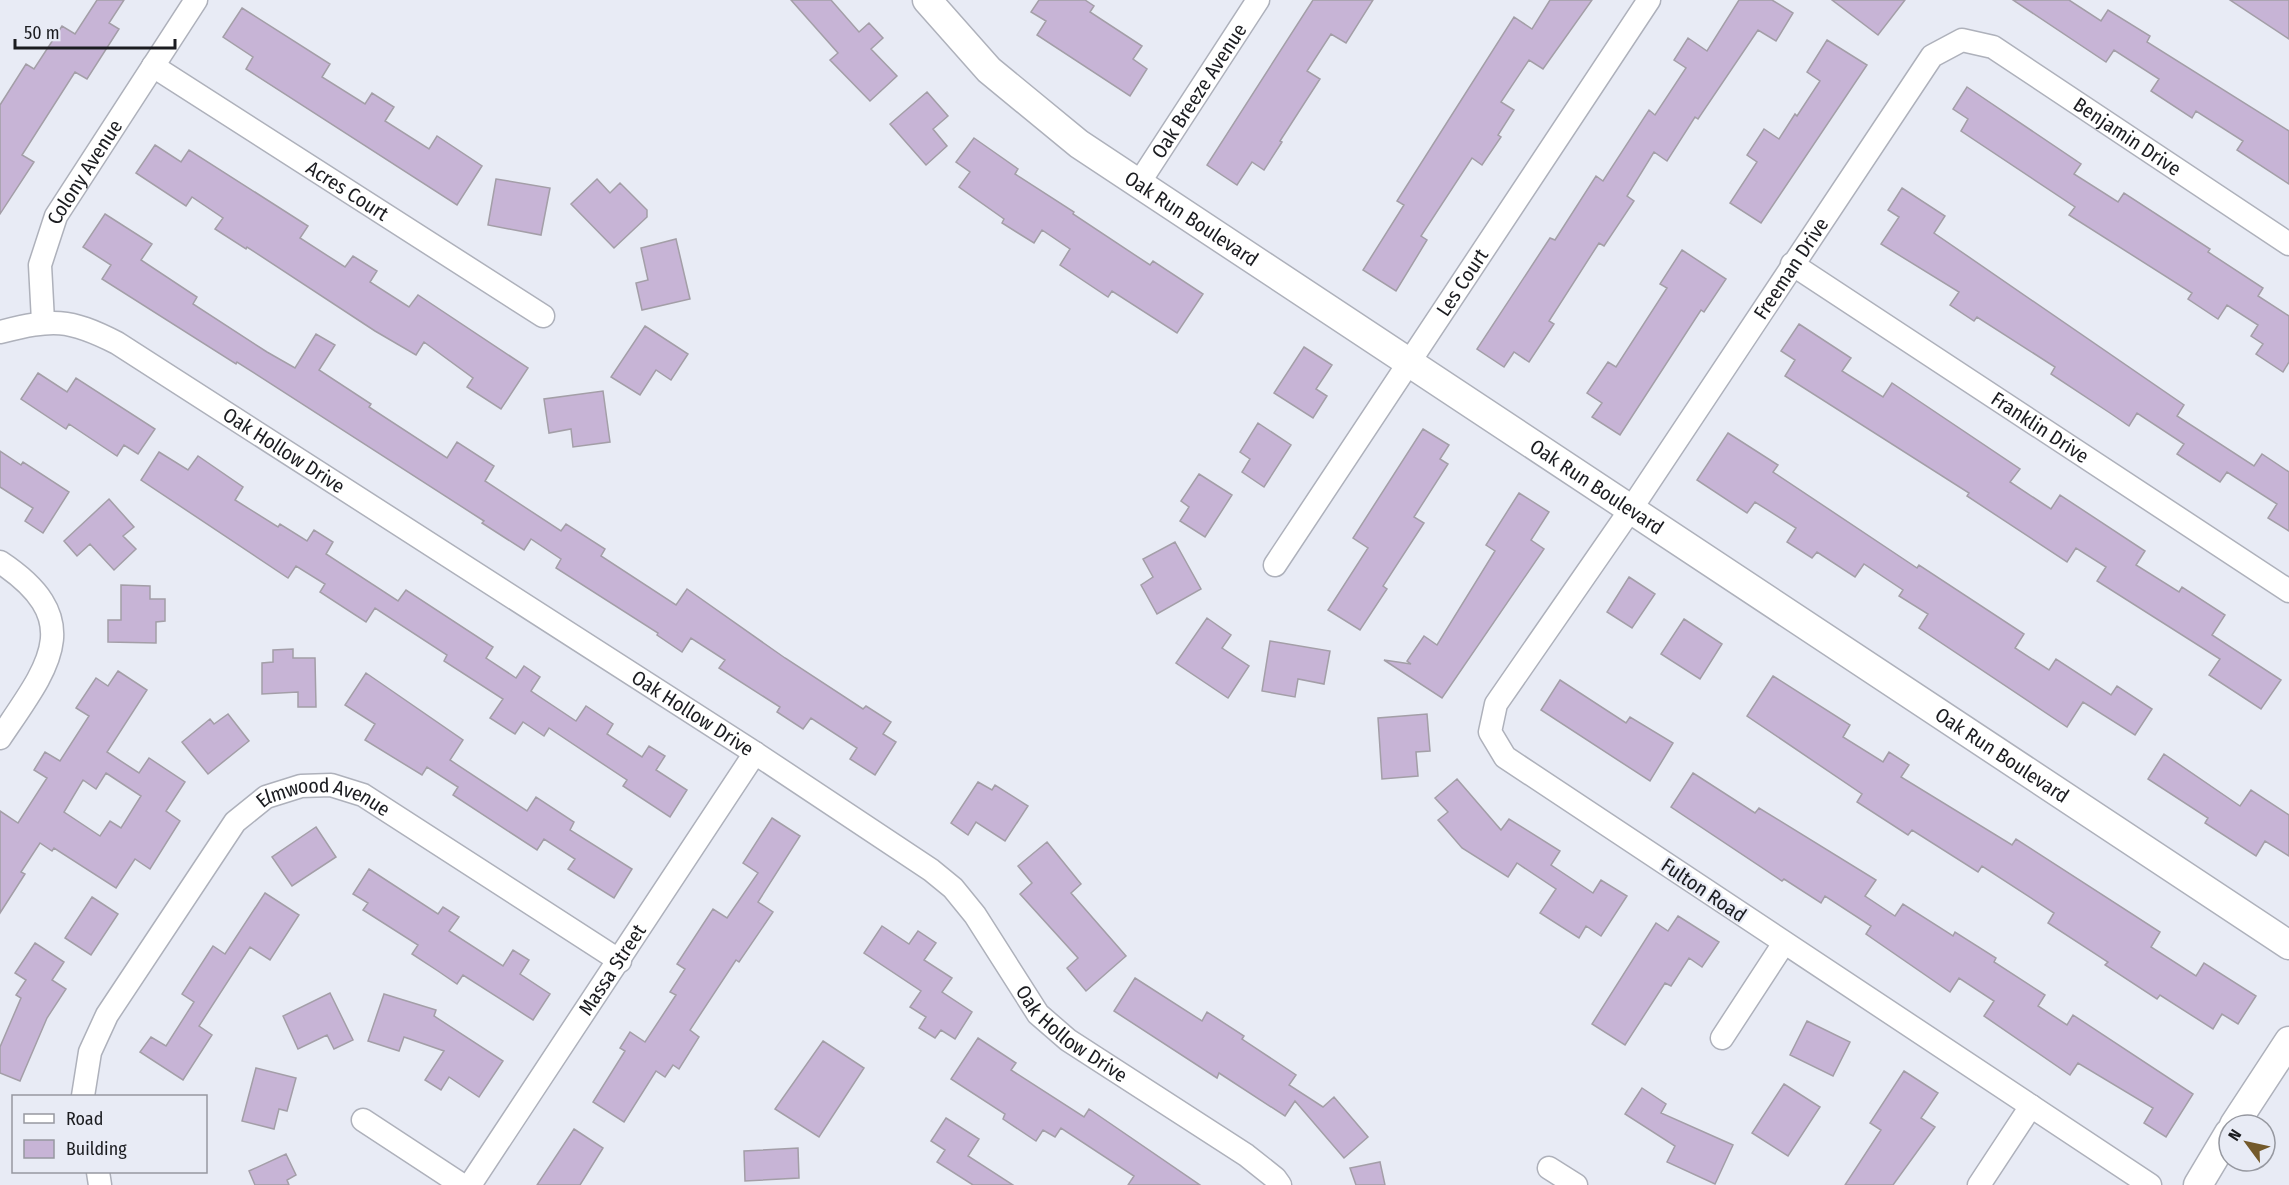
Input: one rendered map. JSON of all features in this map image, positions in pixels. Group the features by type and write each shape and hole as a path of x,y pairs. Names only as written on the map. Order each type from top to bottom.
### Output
{"street":[{"name":"Colony Avenue","path":"43,321 40,265 56,216 196,0"},
{"name":"Oak Run Boulevard","path":"927,0 989,70 1079,144 1631,508 1923,705 2289,945"},
{"name":"Oak Breeze Avenue","path":"1139,183 1258,0"},
{"name":"Les Court","path":"1275,565 1648,0"},
{"name":"Benjamin Drive","path":"1962,40 1993,47 2289,244"},
{"name":"Freeman Drive","path":"1631,508 1932,56 1962,40"},
{"name":"Acres Court","path":"153,66 543,316"},
{"name":"Franklin Drive","path":"1792,264 2289,591"},
{"path":"0,332 43,321"},
{"name":"Oak Hollow Drive","path":"43,321 84,326 117,343 755,753 931,870 953,888 975,915 1038,1014 1068,1040 1246,1155 1275,1178 1280,1185"},
{"name":"Fulton Road","path":"1631,508 1496,704 1490,732 1505,757 2150,1185"},
{"path":"0,562 16,572 43,598 53,626 52,647 39,680 0,738"},
{"name":"Massa Street","path":"470,1185 620,961 755,753"},
{"name":"Elmwood Avenue","path":"83,1095 90,1052 107,1015 235,822 266,797 300,786 331,785 363,795 620,961"},
{"path":"1722,1038 1784,943"},
{"path":"2242,1113 2289,1041"},
{"path":"1979,1185 2031,1106"},
{"path":"363,1119 462,1185"},
{"path":"2198,1185 2217,1153"},
{"path":"1549,1168 1576,1185"}],"building":[{"path":"97,0 124,0 109,23 119,29 87,79 75,72 22,155 34,162 0,214 0,105 26,64 34,69 62,26 75,34"},
{"path":"791,0 831,0 859,32 869,23 883,38 871,49 897,76 870,101 830,60 838,53"},
{"path":"1039,0 1085,0 1094,6 1090,12 1142,46 1133,59 1147,69 1130,96 1037,35 1046,21 1031,12"},
{"path":"1313,0 1373,0 1346,43 1331,34 1307,71 1320,79 1280,141 1282,142 1264,170 1252,162 1237,185 1207,165"},
{"path":"1550,0 1592,0 1543,69 1529,60 1501,102 1514,110 1498,135 1501,137 1482,165 1472,158 1421,236 1427,240 1396,291 1363,270 1404,205 1397,201 1514,17 1532,29"},
{"path":"1739,0 1772,0 1793,13 1776,41 1758,30 1698,119 1695,117 1667,161 1654,152 1627,196 1634,201 1604,246 1599,243 1549,321 1554,324 1529,362 1514,352 1504,367 1477,349 1550,238 1555,240 1596,176 1603,181 1649,110 1655,115 1686,68 1674,60 1688,38 1707,51"},
{"path":"1832,0 1905,0 1878,35"},
{"path":"2013,0 2069,0 2101,21 2108,10 2150,36 2147,42 2289,131 2289,184 2237,150 2243,141 2196,111 2192,118 2151,91 2159,79 2114,50 2106,62"},
{"path":"2230,0 2289,0 2289,39"},
{"path":"242,8 330,64 322,77 365,104 372,93 394,107 385,121 429,149 437,136 482,166 457,205 246,69 253,57 223,37"},
{"path":"1827,40 1867,65 1761,223 1730,203 1757,162 1747,155 1764,129 1779,139 1795,114 1797,116 1820,81 1807,72"},
{"path":"1967,87 2081,164 2074,174 2118,202 2124,193 2210,249 2208,252 2263,288 2258,296 2289,316 2289,362 2283,372 2256,354 2263,344 2251,336 2258,325 2227,305 2218,319 2188,299 2192,293 2069,215 2075,207 1961,131 1968,119 1953,109"},
{"path":"927,92 948,116 933,129 947,146 926,165 890,124"},
{"path":"974,138 1018,169 1015,174 1074,212 1073,214 1150,265 1153,261 1203,294 1177,333 1112,291 1108,297 1060,265 1070,249 1042,230 1034,243 1002,223 1004,219 959,187 970,172 956,162"},
{"path":"155,145 181,162 189,150 308,226 300,238 345,267 353,256 377,271 370,282 409,307 418,295 528,368 501,409 467,387 473,378 424,342 416,355 375,331 247,247 246,249 215,229 223,218 192,197 186,206 136,173"},
{"path":"496,179 550,188 541,235 488,225"},
{"path":"597,179 610,193 620,183 647,210 647,217 614,248 571,204"},
{"path":"1902,188 1945,216 1934,233 2184,405 2177,416 2254,466 2262,454 2289,472 2289,531 2268,518 2277,504 2227,472 2220,482 2177,454 2184,444 2137,413 2129,426 2051,374 2055,367 1977,317 1974,321 1950,305 1959,292 1881,244 1899,217 1888,210"},
{"path":"105,214 152,244 141,260 197,297 193,304 267,352 295,368 316,334 335,345 319,370 371,404 369,407 447,458 457,442 494,466 485,481 561,531 566,524 605,549 601,556 676,605 687,589 785,658 863,709 866,706 891,722 883,734 896,742 875,775 850,759 857,748 811,718 803,729 777,712 780,707 719,668 725,660 691,638 682,652 657,635 658,633 556,568 561,559 531,539 524,550 482,523 484,521 237,362 236,364 102,279 111,265 83,247"},
{"path":"676,239 690,299 642,310 636,283 648,280 641,248"},
{"path":"1682,250 1726,279 1704,312 1701,310 1620,435 1592,417 1602,403 1587,393 1608,362 1616,367 1667,288 1660,284"},
{"path":"1799,324 1851,358 1842,371 1883,397 1892,383 2020,469 2010,482 2051,509 2060,495 2145,551 2136,565 2179,592 2182,587 2225,615 2212,635 2281,680 2261,709 2209,675 2220,659 2097,581 2106,567 2076,548 2067,562 1967,496 1969,493 1785,376 1795,360 1781,351"},
{"path":"645,326 688,354 671,380 656,370 640,395 611,377"},
{"path":"1304,347 1332,365 1316,389 1327,396 1313,418 1274,393"},
{"path":"38,373 67,392 76,378 155,429 138,454 124,445 117,456 69,424 66,429 21,399"},
{"path":"603,391 610,442 573,447 571,429 549,433 544,399"},
{"path":"1258,423 1291,445 1264,487 1242,472 1250,459 1240,452"},
{"path":"1423,429 1449,445 1440,459 1448,464 1414,517 1424,523 1383,586 1387,589 1360,630 1328,610 1368,548 1353,538"},
{"path":"1728,433 1778,465 1773,472 1917,568 1919,565 2024,634 2015,648 2049,670 2056,659 2111,695 2117,686 2152,709 2135,735 2083,702 2067,727 1919,628 1928,614 1899,596 1903,590 1864,564 1855,577 1817,552 1812,558 1787,542 1796,528 1755,502 1747,513 1697,480"},
{"path":"0,451 21,465 23,462 69,492 43,533 25,521 33,508 0,487"},
{"path":"159,452 188,470 198,456 243,487 235,500 278,527 280,524 307,541 314,530 333,542 326,554 398,601 406,590 493,647 486,658 516,678 524,666 540,677 531,691 576,721 586,706 613,724 607,734 642,757 649,746 665,756 656,770 687,790 670,817 623,786 627,780 549,728 544,736 523,722 515,734 490,718 503,699 444,661 447,655 375,608 366,622 320,592 325,584 296,566 288,578 141,480"},
{"path":"1199,474 1232,495 1205,537 1180,521 1189,507 1181,501"},
{"path":"1519,493 1549,512 1531,540 1544,549 1442,698 1384,660 1411,664 1407,661 1424,636 1437,645 1495,551 1486,545"},
{"path":"109,499 134,527 123,536 136,549 114,570 90,544 77,556 64,541"},
{"path":"1175,542 1201,589 1157,614 1141,585 1153,577 1143,559"},
{"path":"1629,577 1655,594 1632,628 1607,612"},
{"path":"121,585 150,586 150,599 165,599 165,621 156,622 156,643 108,642 108,620 121,620"},
{"path":"1207,618 1231,635 1222,648 1249,666 1228,698 1176,663"},
{"path":"1684,619 1722,644 1700,679 1661,654"},
{"path":"1270,641 1330,651 1324,684 1298,679 1295,697 1262,691"},
{"path":"293,649 293,658 315,658 316,707 298,707 298,692 262,694 262,663 273,662 273,650"},
{"path":"118,671 147,690 107,752 139,773 149,758 185,782 166,811 180,821 150,869 135,859 116,888 54,848 52,851 40,843 21,872 25,874 0,913 0,811 18,823 47,778 34,770 45,752 60,761 89,716 76,708 96,678 108,686","holes":["106,773 141,796 121,828 110,821 100,836 64,812 83,780 96,789"]},
{"path":"366,673 463,740 450,760 527,811 536,797 574,822 570,830 632,869 614,898 568,869 575,859 544,839 537,850 453,795 458,787 427,767 422,775 365,740 375,724 345,705"},
{"path":"1773,676 1850,725 1843,737 1883,762 1889,752 1909,765 1901,777 2012,845 2016,839 2160,932 2151,947 2196,976 2204,963 2256,996 2238,1024 2222,1014 2213,1029 2160,995 2157,999 2105,965 2108,962 2048,923 2054,913 1982,866 1978,872 1912,830 1908,835 1857,802 1862,794 1747,716"},
{"path":"1560,680 1626,723 1630,717 1673,743 1650,781 1541,710"},
{"path":"228,714 249,741 208,774 182,742 210,719 214,724"},
{"path":"1427,714 1430,751 1416,752 1418,776 1382,779 1378,718"},
{"path":"2164,754 2240,806 2251,790 2289,815 2289,856 2265,841 2256,856 2205,823 2208,818 2148,779"},
{"path":"1693,773 1755,813 1759,808 1876,880 1865,896 1895,916 1903,904 1953,936 1955,932 1996,958 1994,962 2045,995 2038,1006 2067,1025 2073,1015 2193,1094 2166,1137 2144,1123 2153,1108 2078,1063 2070,1075 1984,1016 1994,1001 1959,978 1950,992 1866,934 1871,926 1825,896 1821,903 1784,879 1782,881 1671,807"},
{"path":"1457,779 1501,830 1509,819 1560,851 1551,865 1593,893 1601,880 1627,896 1601,936 1586,926 1579,938 1540,913 1556,889 1517,863 1508,877 1462,848 1438,820 1448,812 1435,798"},
{"path":"978,782 992,790 995,785 1028,806 1005,841 976,822 968,835 951,823"},
{"path":"772,818 800,836 758,902 773,912 739,962 736,960 690,1030 699,1037 679,1069 673,1065 665,1077 656,1071 624,1122 593,1102 625,1051 620,1048 630,1032 645,1042 676,995 670,992 685,969 677,964 713,909 727,918 758,873 743,863"},
{"path":"316,827 336,857 292,886 272,857"},
{"path":"1047,842 1081,884 1071,893 1126,956 1086,991 1067,968 1078,958 1020,894 1032,883 1018,866"},
{"path":"369,869 438,914 443,907 459,917 449,931 503,966 513,950 529,960 520,974 550,994 533,1020 463,975 457,984 412,954 418,945 363,910 368,903 353,894"},
{"path":"265,893 299,915 270,960 250,947 199,1026 212,1035 183,1080 140,1052 151,1037 166,1046 194,1002 182,994 213,946 225,954"},
{"path":"92,897 118,914 91,955 65,938"},
{"path":"1678,916 1719,942 1702,967 1689,958 1671,986 1665,983 1625,1045 1592,1024 1656,923 1668,931"},
{"path":"882,926 909,944 918,931 936,943 924,960 952,978 942,992 972,1012 955,1039 941,1030 935,1038 919,1028 926,1017 910,1007 921,991 864,953"},
{"path":"35,943 64,962 52,980 66,989 47,1018 20,1081 0,1073 0,1047 21,998 16,995 26,980 15,973"},
{"path":"1135,978 1202,1021 1207,1012 1244,1036 1242,1039 1296,1075 1289,1085 1323,1107 1334,1097 1368,1137 1344,1158 1295,1101 1285,1116 1219,1073 1217,1078 1114,1011"},
{"path":"330,993 353,1040 334,1049 327,1035 298,1049 283,1016"},
{"path":"384,994 436,1010 434,1016 503,1061 479,1097 449,1077 441,1090 425,1080 444,1051 404,1037 399,1051 368,1041"},
{"path":"1807,1021 1850,1042 1833,1076 1790,1055"},
{"path":"978,1038 1016,1063 1011,1070 1084,1117 1089,1109 1200,1185 1128,1185 1134,1176 1061,1128 1055,1137 1043,1130 1036,1141 1003,1119 1005,1114 951,1079"},
{"path":"823,1041 864,1068 819,1137 775,1109"},
{"path":"256,1068 296,1078 287,1111 279,1109 274,1129 242,1121"},
{"path":"1904,1071 1938,1093 1921,1118 1935,1127 1893,1185 1845,1185 1881,1130 1870,1123"},
{"path":"1784,1084 1820,1107 1788,1156 1752,1133"},
{"path":"1642,1088 1666,1104 1661,1113 1733,1145 1715,1184 1667,1162 1675,1146 1625,1114"},
{"path":"946,1118 979,1139 968,1156 1013,1185 973,1185 937,1162 945,1150 931,1141"},
{"path":"574,1129 603,1148 580,1185 537,1185"},
{"path":"798,1148 799,1178 745,1181 744,1151"},
{"path":"286,1154 296,1175 287,1180 289,1185 255,1185 249,1171"},
{"path":"1380,1162 1385,1185 1356,1185 1350,1168"}]}
